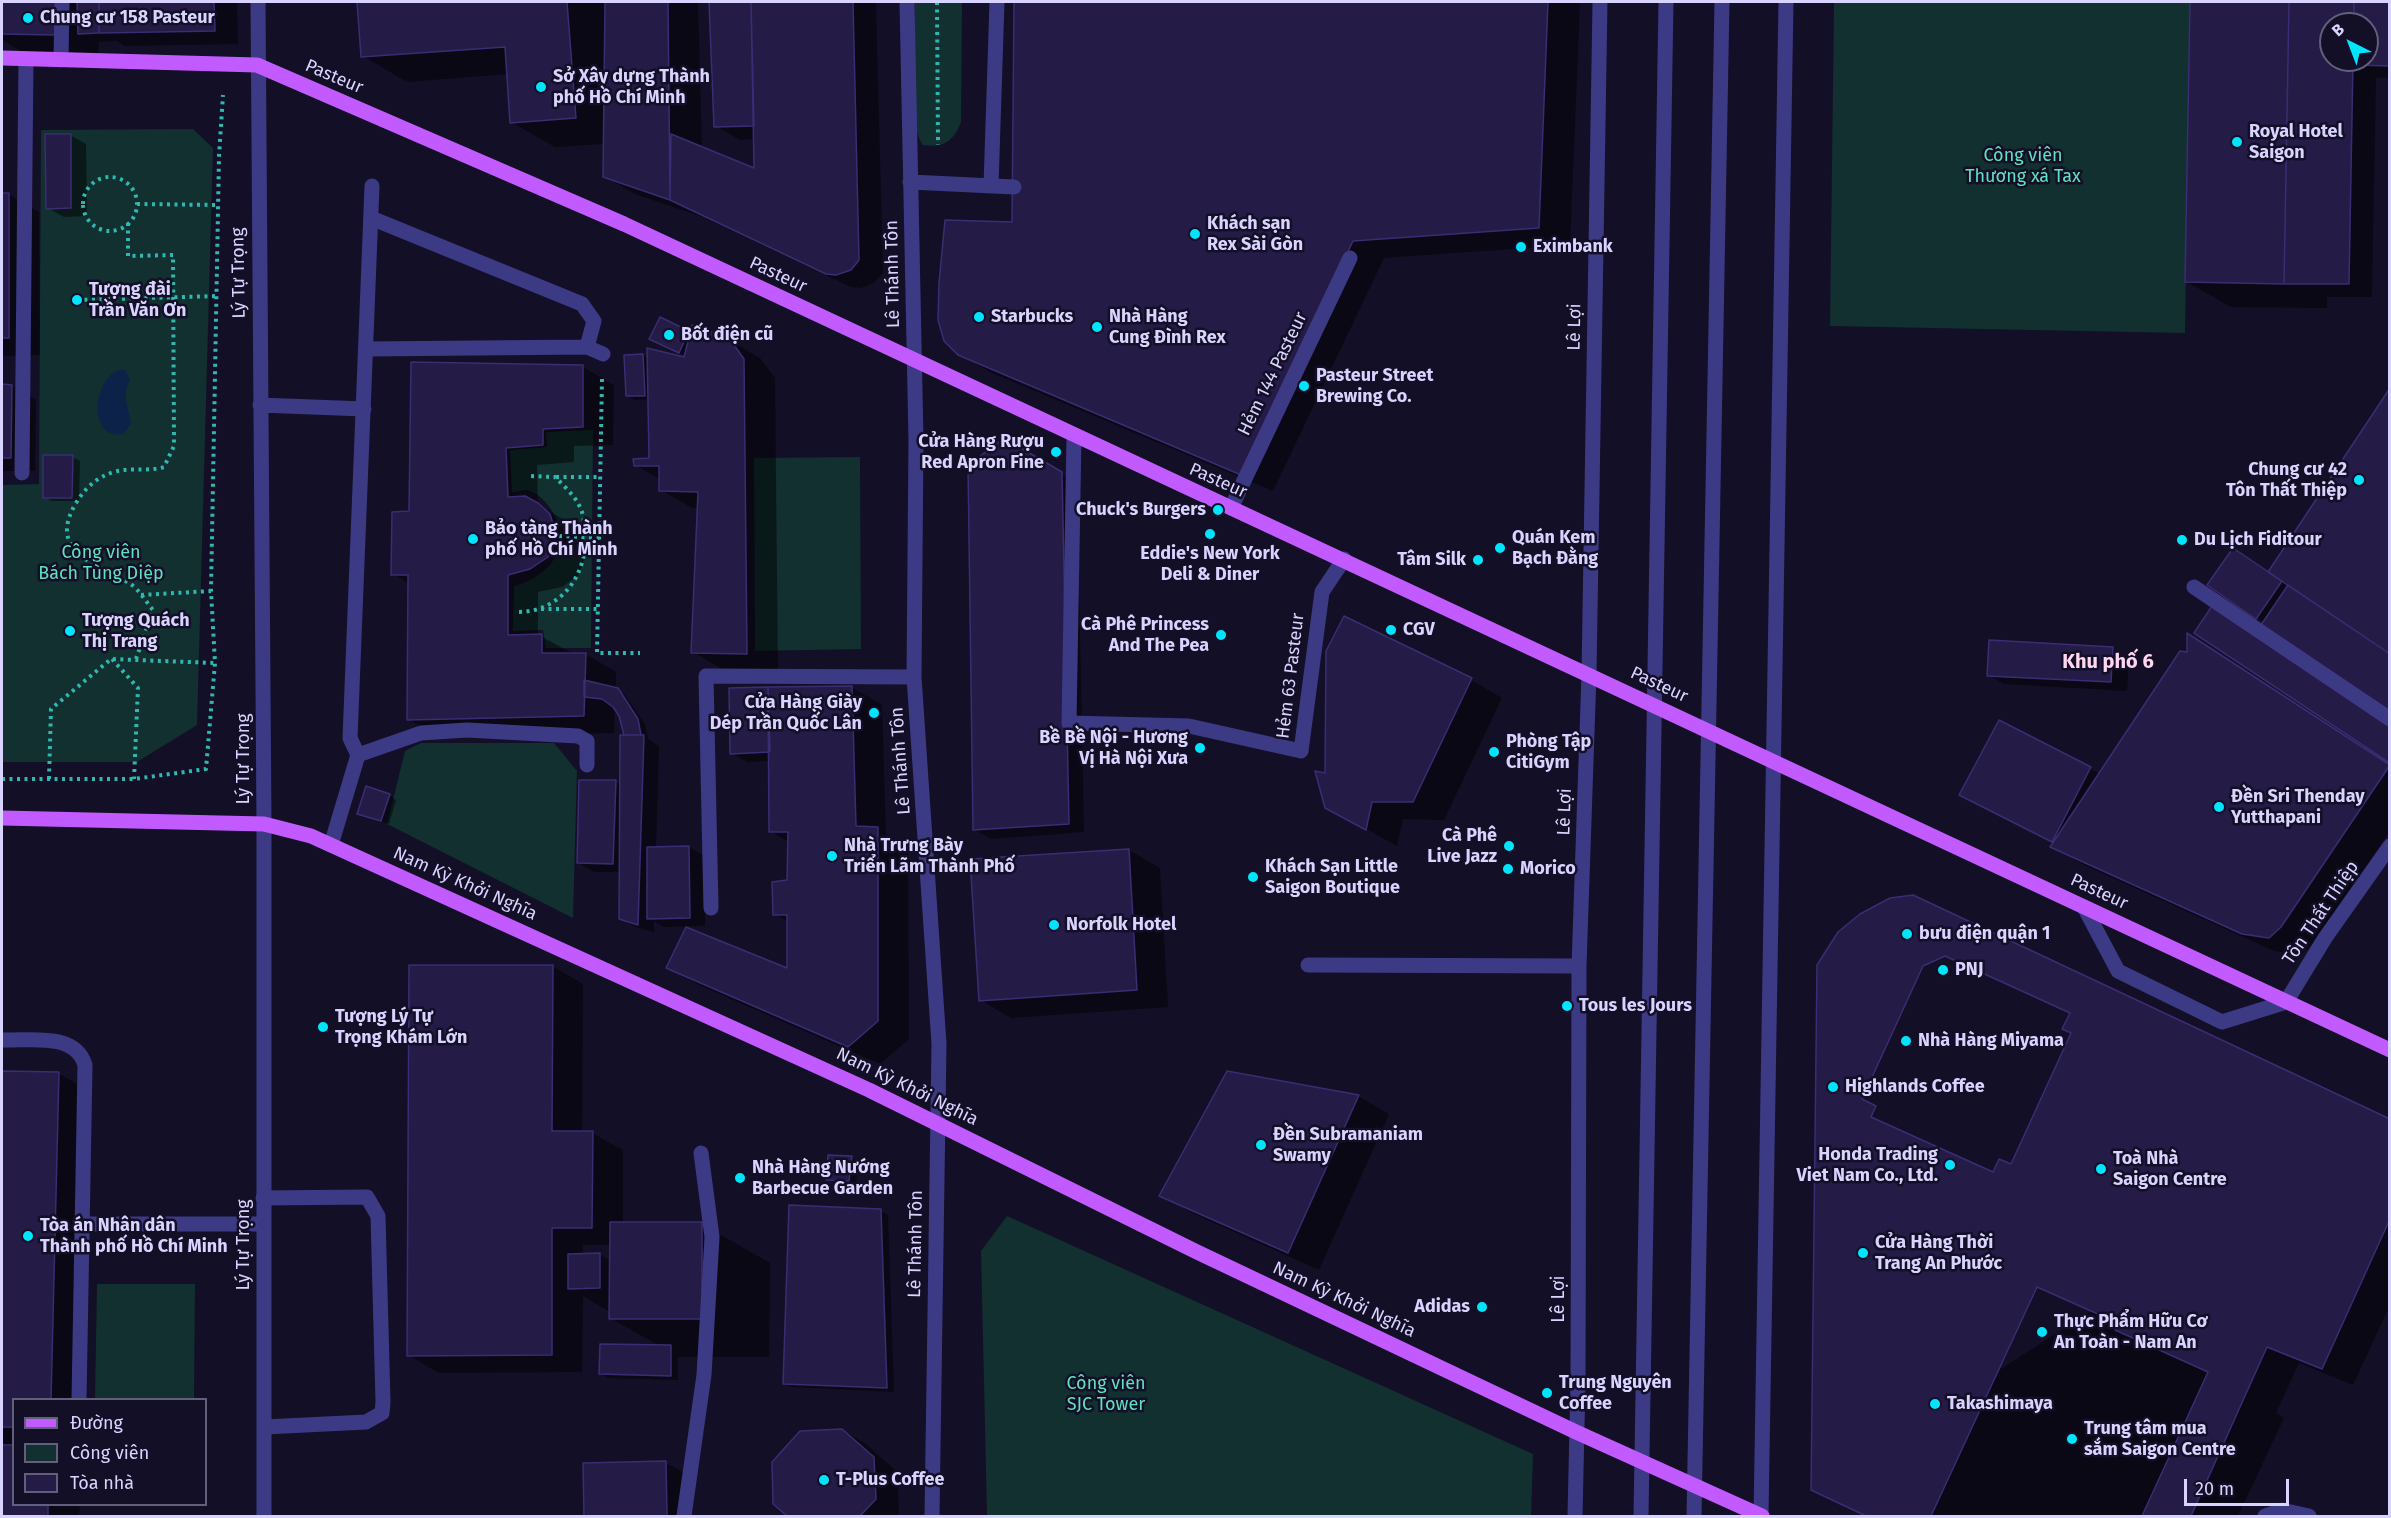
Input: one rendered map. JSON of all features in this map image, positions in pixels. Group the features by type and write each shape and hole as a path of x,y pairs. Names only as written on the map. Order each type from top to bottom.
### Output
{"main road":[{"name":"Pasteur","path":"2,58 257,64 624,224 2390,1050"},
{"name":"Nam Kỳ Khởi Nghĩa","path":"2,818 264,824 311,836 936,1122 1186,1246 1576,1432 1762,1516"}],"street":[{"path":"61,60 62,2"},
{"name":"Lý Tự Trọng","path":"258,2 264,824 264,1516"},
{"name":"Lê Thánh Tôn","path":"907,2 914,361 914,677 939,1044 936,1122 932,1516"},
{"path":"991,186 997,2"},
{"name":"Lê Lợi","path":"1575,1516 1580,966 1589,674 1600,2"},
{"path":"1641,1516 1666,2"},
{"path":"1694,1516 1722,2"},
{"path":"1762,1516 1786,2"},
{"path":"22,473 26,59"},
{"path":"910,182 1014,187"},
{"path":"331,845 358,755 350,738 372,186"},
{"path":"371,218 582,304 594,321 587,347"},
{"name":"Hẻm 144 Pasteur","path":"1231,508 1350,258"},
{"path":"366,349 587,347 603,354"},
{"path":"260,405 364,409"},
{"name":"Hẻm 63 Pasteur","path":"1074,436 1070,723 1189,726 1301,751 1322,592 1344,559"},
{"path":"2194,587 2390,719"},
{"path":"711,908 706,676 914,677"},
{"path":"358,755 421,733 466,730 578,736 587,741 587,765"},
{"name":"Tôn Thất Thiệp","path":"2286,1002 2325,938 2390,846"},
{"path":"2084,907 2118,971 2222,1022 2286,1002"},
{"path":"1308,965 1580,966"},
{"path":"2,1040 58,1042 71,1045 81,1053 85,1065 79,1398"},
{"path":"684,1516 704,1375 712,1237 701,1153"},
{"path":"263,1198 367,1197 378,1216 383,1402 382,1413 366,1422 265,1427"},
{"path":"83,1224 263,1224"},
{"path":"2265,1516 2282,1510 2308,1516"}],"path":[{"path":"932,183 939,135 938,2"},
{"path":"2,779 134,779 206,769 215,663 211,591 218,204 223,95"},
{"path":"112,177 131,186 137,204 134,216 128,223 112,231 94,226 84,211 85,194 91,184 112,177"},
{"path":"137,204 218,204"},
{"path":"128,223 128,256 173,255 174,446 164,467 151,471 115,472 84,490 73,508 68,536 78,556 110,575 130,583 153,610 136,659"},
{"path":"77,300 218,296"},
{"path":"603,354 597,653 640,653"},
{"path":"530,476 601,477"},
{"path":"537,609 559,598 580,572 585,537 584,516 579,504 555,477"},
{"path":"559,536 600,538"},
{"path":"141,596 211,591"},
{"path":"519,612 537,609 599,609"},
{"path":"49,779 51,710 111,659 215,663"},
{"path":"111,659 138,688 134,779"}],"green space":[{"path":"915,2 962,2 961,122 955,134 947,142 930,146 923,145 915,118 913,77"},
{"name":"Công viên Thương xá Tax","path":"1834,2 2190,2 2185,333 1830,326"},
{"name":"Công viên Bách Tùng Diệp","path":"193,129 213,148 197,725 137,762 2,762 2,485 39,484 41,130"},
{"path":"593,430 591,648 546,648 543,630 513,631 514,586 538,575 549,566 556,555 575,556 576,529 560,527 548,505 533,492 527,490 512,492 510,450 547,447 546,432"},
{"path":"860,457 861,649 755,651 754,458"},
{"path":"421,743 554,743 577,771 573,918 387,824 405,751"},
{"name":"Công viên SJC Tower","path":"1007,1216 1533,1454 1531,1516 987,1516 981,1251"},
{"path":"97,1284 195,1284 194,1398 95,1398"}],"water":[{"path":"119,370 125,370 130,380 126,396 131,424 123,434 111,433 104,428 99,419 98,408 99,396 104,385 110,376"}],"building":[{"name":"Chung cư 158 Pasteur","path":"2,2 56,2 55,35 2,34"},
{"path":"77,2 99,2 99,33 78,34"},
{"path":"99,2 214,2 215,31 99,33"},
{"name":"Sở Xây dựng Thành phố Hồ Chí Minh","path":"357,2 567,2 576,118 510,123 505,47 361,57"},
{"path":"605,2 668,2 670,200 603,177"},
{"path":"709,2 751,2 754,126 714,127"},
{"path":"751,2 853,2 859,260 851,270 836,275 826,274 670,200 671,134 754,168"},
{"name":"Khách sạn Rex Sài Gòn","path":"1014,2 1548,2 1539,228 1353,241 1241,475 958,355 944,341 938,320 945,220 1012,222"},
{"name":"Royal Hotel Saigon","path":"2190,2 2289,2 2284,284 2185,282"},
{"path":"2289,2 2354,2 2354,12 2319,12 2319,72 2353,72 2349,284 2284,284"},
{"path":"2354,2 2390,2 2390,66 2379,66 2379,12 2354,12"},
{"path":"45,134 71,134 71,208 46,209"},
{"path":"2,193 9,193 9,338 2,338"},
{"name":"Bốt điện cũ","path":"660,317 689,331 679,353 649,339"},
{"path":"692,325 729,338 744,359 747,654 691,653 698,492 659,491 659,466 634,466 633,459 649,458 647,348 684,357"},
{"path":"643,354 645,396 626,396 624,355"},
{"name":"Bảo tàng Thành phố Hồ Chí Minh","path":"411,362 583,365 583,427 543,429 543,445 506,448 508,497 525,496 538,503 550,514 556,534 548,557 530,569 508,575 508,635 542,634 542,653 586,653 584,716 407,720 408,575 391,575 392,512 409,511"},
{"path":"2,384 12,385 11,458 2,458"},
{"name":"Chung cư 42 Tôn Thất Thiệp","path":"2390,388 2390,654 2268,572"},
{"path":"1004,438 1062,472 1069,824 973,830 968,465"},
{"path":"43,455 73,455 72,498 43,498"},
{"path":"2233,548 2282,581 2256,619 2207,585"},
{"path":"2288,585 2390,654 2390,711 2261,625"},
{"path":"2212,606 2390,725 2390,763 2194,633"},
{"path":"1344,616 1472,678 1413,802 1372,802 1366,830 1325,808 1315,771 1325,773 1326,651"},
{"name":"Đền Sri Thenday Yutthapani","path":"2187,633 2390,765 2281,927 2269,938 2242,934 2050,847 2180,651 2187,652"},
{"path":"1989,640 2113,647 2111,682 1987,676"},
{"path":"584,680 618,688 638,719 641,735 624,735 619,716 613,707 602,699 584,697"},
{"name":"Nhà Trưng Bày Triển Lãm Thành Phố","path":"852,686 856,826 878,827 878,1021 848,1047 666,968 686,927 787,968 787,915 773,915 772,882 787,880 788,832 769,832 768,687"},
{"path":"768,687 770,752 730,754 729,688"},
{"path":"1999,720 2091,767 2052,842 1959,795"},
{"path":"620,735 644,735 638,925 619,919"},
{"path":"579,780 616,780 613,864 577,863"},
{"path":"366,786 390,794 381,821 357,814"},
{"path":"689,846 690,918 647,919 647,847"},
{"name":"Norfolk Hotel","path":"1129,849 1137,990 979,1001 970,859"},
{"name":"Toà Nhà Saigon Centre","path":"1913,895 2390,1119 2390,1219 2322,1369 2267,1347 2191,1516 1866,1516 1811,1490 1817,965 1838,932 1860,914 1890,898"},
{"path":"1945,956 2070,1013 2062,1029 2071,1033 2011,1164 1999,1159 1993,1172 1871,1117 1876,1106 1862,1099 1923,966"},
{"path":"409,965 553,965 552,1131 593,1131 592,1228 552,1228 552,1355 407,1356"},
{"name":"Tòa án Nhân dân Thành phố Hồ Chí Minh","path":"2,1071 59,1072 51,1398 12,1398 12,1427 2,1427"},
{"name":"Đền Subramaniam Swamy","path":"1227,1071 1359,1095 1288,1253 1159,1196"},
{"path":"828,1155 852,1156 849,1181 826,1180"},
{"path":"789,1205 881,1209 887,1388 783,1384"},
{"path":"610,1222 702,1222 702,1319 609,1319"},
{"path":"600,1253 600,1288 568,1289 568,1254"},
{"name":"Trung tâm mua sắm Saigon Centre","path":"2037,1287 2118,1323 2115,1330 2208,1372 2142,1516 1931,1516"},
{"path":"600,1344 671,1345 671,1376 599,1374"},
{"path":"842,1429 874,1457 876,1499 860,1516 787,1516 773,1504 772,1462 800,1431"},
{"path":"2,1445 12,1445 12,1506 48,1506 48,1516 2,1516"},
{"path":"666,1461 667,1516 584,1516 583,1463"}],"place":[{"name":"Chung cư 158 Pasteur","path":"28,18"},
{"name":"Sở Xây dựng Thành phố Hồ Chí Minh","path":"541,87"},
{"name":"Royal Hotel Saigon","path":"2237,142"},
{"name":"Khách sạn Rex Sài Gòn","path":"1195,234"},
{"name":"Eximbank","path":"1521,247"},
{"name":"Tượng đài Trần Văn Ơn","path":"77,300"},
{"name":"Starbucks","path":"979,317"},
{"name":"Nhà Hàng Cung Đình Rex","path":"1097,327"},
{"name":"Bốt điện cũ","path":"669,335"},
{"name":"Pasteur Street Brewing Co.","path":"1304,386"},
{"name":"Cửa Hàng Rượu Red Apron Fine","path":"1056,452"},
{"name":"Chung cư 42 Tôn Thất Thiệp","path":"2359,480"},
{"name":"Chuck's Burgers","path":"1218,510"},
{"name":"Eddie's New York Deli & Diner","path":"1210,534"},
{"name":"Bảo tàng Thành phố Hồ Chí Minh","path":"473,539"},
{"name":"Du Lịch Fiditour","path":"2182,540"},
{"name":"Quán Kem Bạch Đằng","path":"1500,548"},
{"name":"Tâm Silk","path":"1478,560"},
{"name":"CGV","path":"1391,630"},
{"name":"Tượng Quách Thị Trang","path":"70,631"},
{"name":"Cà Phê Princess And The Pea","path":"1221,635"},
{"name":"Cửa Hàng Giày Dép Trần Quốc Lân","path":"874,713"},
{"name":"Bề Bề Nội - Hương Vị Hà Nội Xưa","path":"1200,748"},
{"name":"Phòng Tập CitiGym","path":"1494,752"},
{"name":"Đền Sri Thenday Yutthapani","path":"2219,807"},
{"name":"Cà Phê Live Jazz","path":"1509,846"},
{"name":"Nhà Trưng Bày Triển Lãm Thành Phố","path":"832,856"},
{"name":"Morico","path":"1508,869"},
{"name":"Khách Sạn Little Saigon Boutique","path":"1253,877"},
{"name":"Norfolk Hotel","path":"1054,925"},
{"name":"bưu điện quận 1","path":"1907,934"},
{"name":"PNJ","path":"1943,970"},
{"name":"Tous les Jours","path":"1567,1006"},
{"name":"Tượng Lý Tự Trọng Khám Lớn","path":"323,1027"},
{"name":"Nhà Hàng Miyama","path":"1906,1041"},
{"name":"Highlands Coffee","path":"1833,1087"},
{"name":"Đền Subramaniam Swamy","path":"1261,1145"},
{"name":"Honda Trading Viet Nam Co., Ltd.","path":"1950,1165"},
{"name":"Toà Nhà Saigon Centre","path":"2101,1169"},
{"name":"Nhà Hàng Nướng Barbecue Garden","path":"740,1178"},
{"name":"Tòa án Nhân dân Thành phố Hồ Chí Minh","path":"28,1236"},
{"name":"Cửa Hàng Thời Trang An Phước","path":"1863,1253"},
{"name":"Adidas","path":"1482,1307"},
{"name":"Thực Phẩm Hữu Cơ An Toàn - Nam An","path":"2042,1332"},
{"name":"Trung Nguyên Coffee","path":"1547,1393"},
{"name":"Takashimaya","path":"1935,1404"},
{"name":"Trung tâm mua sắm Saigon Centre","path":"2072,1439"},
{"name":"T-Plus Coffee","path":"824,1480"}],"district":[{"name":"Khu phố 6","path":"2108,662"}]}
